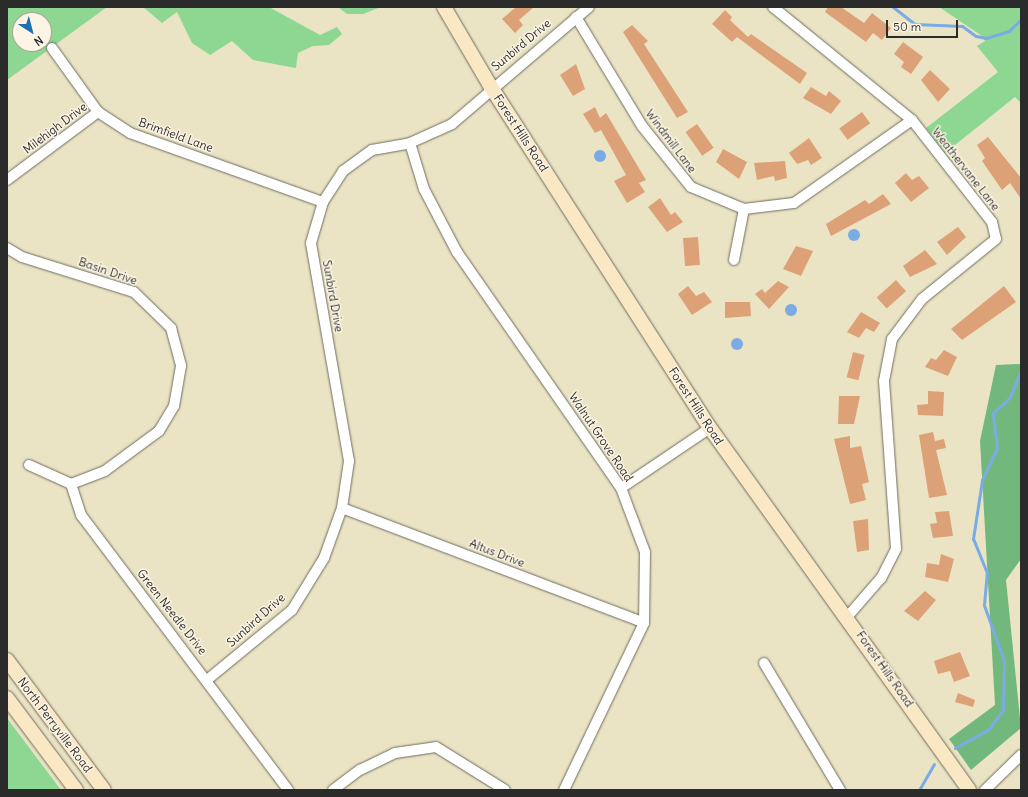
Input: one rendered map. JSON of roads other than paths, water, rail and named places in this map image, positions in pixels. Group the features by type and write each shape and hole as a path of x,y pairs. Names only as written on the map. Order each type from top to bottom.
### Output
{"street":[{"name":"Forest Hills Road","path":"444,7 492,87 710,428 848,616 969,790"},
{"name":"Sunbird Drive","path":"208,680 292,610 324,558 342,508 349,461 311,243 323,202 343,171 372,150 410,142 452,124 492,87 589,7"},
{"name":"Weathervane Lane","path":"772,7 912,120 992,222 996,239 922,299 892,339 884,381 896,549 881,578 848,616"},
{"name":"Windmill Lane","path":"576,17 642,126 691,187 744,209 794,203 912,120"},
{"name":"Brimfield Lane","path":"52,48 98,112 130,133 323,202"},
{"name":"Milehigh Drive","path":"7,180 98,112"},
{"name":"Walnut Grove Road","path":"410,142 424,189 457,252 621,488 645,552 644,623 564,790"},
{"path":"734,260 744,209"},
{"name":"Basin Drive","path":"7,248 22,258 134,292 172,328 181,366 174,406 159,431 105,471 71,484"},
{"path":"621,488 710,428"},
{"path":"29,465 71,484"},
{"name":"Green Needle Drive","path":"71,484 81,515 208,680 288,790"},
{"name":"Altus Drive","path":"342,508 644,623"},
{"name":"North Perryville Road","path":"7,660 104,790"},
{"path":"764,663 840,790"},
{"name":"North Perryville Road","path":"7,698 76,790"},
{"path":"333,790 360,770 395,753 436,747 505,790"},
{"path":"985,790 1021,755"}],"water":[{"path":"600,150 604,152 606,156 604,160 600,162 596,160 594,156 596,152"},
{"path":"854,229 858,231 860,235 858,239 854,241 850,239 848,235 850,231"},
{"path":"791,304 795,306 797,310 795,314 791,316 787,314 785,310 787,306"},
{"path":"737,338 741,340 743,344 741,348 737,350 733,348 731,344 733,340"}],"waterway":[{"path":"893,7 915,24 962,26 976,36 986,38 1009,31 1021,19"},
{"path":"955,748 988,730 1003,710 1004,661 984,605 987,573 973,539 982,480 997,448 993,413 1010,397 1021,370"},
{"path":"919,790 934,764"}]}
